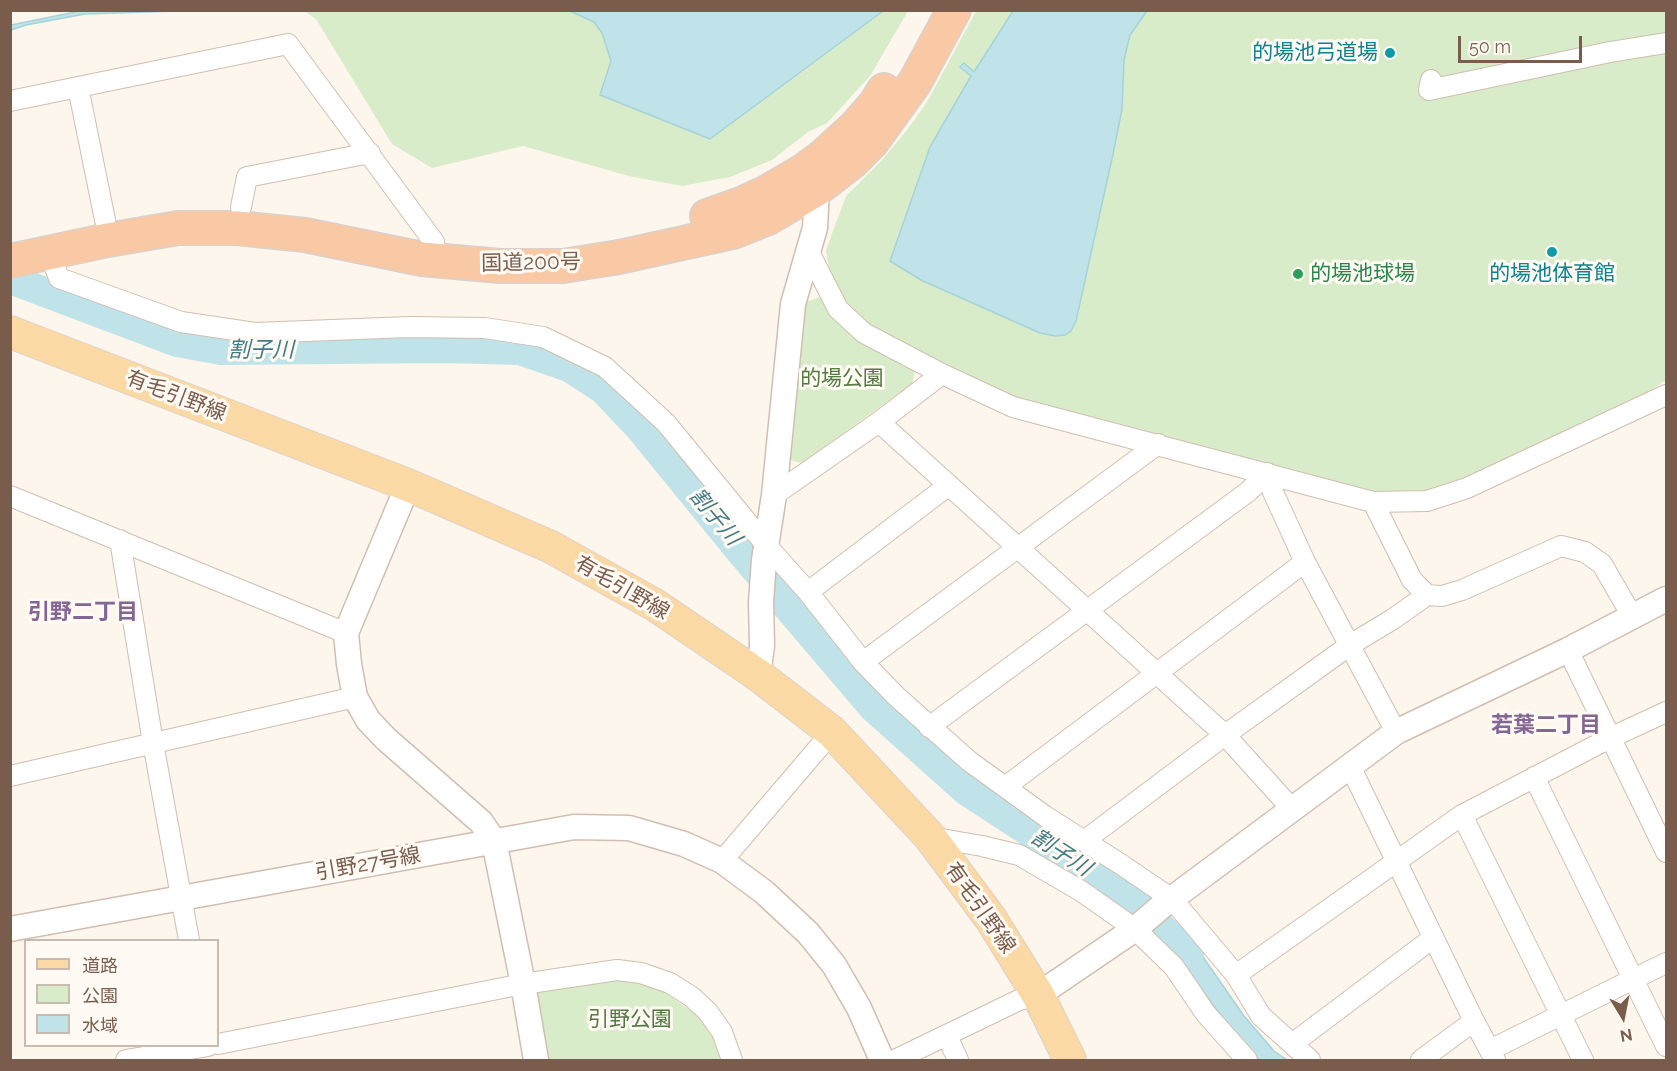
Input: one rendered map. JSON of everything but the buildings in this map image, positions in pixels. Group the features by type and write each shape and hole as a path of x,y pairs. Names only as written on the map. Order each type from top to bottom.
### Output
{"highway":[{"name":"国道200号","path":"10,261 178,228 237,228 305,235 422,260 500,266 563,266 619,257 733,232 768,218 810,180 822,157 876,103 911,47 930,10"},
{"name":"国道200号","path":"10,239 168,209 201,206 241,207 304,215 434,242 465,246 527,248 590,242 687,222 715,214 767,192 810,180 852,162 872,142 915,82 954,10"}],"main road":[{"name":"有毛引野線","path":"10,332 408,485 551,547 655,605 758,675 832,732 930,837 991,919 1038,995 1070,1060"}],"street":[{"path":"1431,80 1430,90 1610,52 1666,43"},
{"path":"10,101 288,44 434,242"},
{"path":"78,87 105,220"},
{"path":"241,207 247,177 370,153"},
{"path":"758,675 762,646 761,602 765,553 774,495 793,304 815,228 810,180"},
{"path":"808,250 838,309 864,333 942,374 1013,407 1374,502 1427,501 1467,488 1666,395"},
{"path":"50,252 59,278 180,322 255,333 409,327 485,328 543,337 605,367 666,423 765,553 808,592 863,662 896,696 969,761 1045,816 1084,840 1167,902 1236,975 1261,1017 1310,1060"},
{"path":"774,495 879,422 942,374"},
{"path":"879,422 1225,735 1292,809"},
{"path":"863,662 1158,444"},
{"path":"1267,473 1273,492 1305,562 1396,732"},
{"path":"929,727 1249,491 1267,473"},
{"path":"408,485 346,633 355,697 368,720 386,739 481,822 494,841 536,1060"},
{"path":"808,592 949,485"},
{"path":"10,496 346,633"},
{"path":"1374,502 1412,580 1427,595"},
{"path":"120,540 153,743 189,939"},
{"path":"1084,840 1350,645 1427,595 1442,596 1462,590 1561,546 1585,552 1602,564 1632,616"},
{"path":"1005,787 1305,562"},
{"path":"895,1060 1019,1000 1038,995 1135,929 1167,902 1351,768 1396,732 1568,650 1666,599"},
{"path":"1568,650 1666,852"},
{"path":"10,776 355,697"},
{"path":"1236,975 1462,815 1610,738 1666,712"},
{"path":"722,861 832,732"},
{"path":"1351,768 1474,1021 1493,1055 1561,1016 1666,963"},
{"path":"1534,777 1666,1046"},
{"path":"1462,815 1583,1060"},
{"name":"引野27号線","path":"10,929 574,827 629,828 684,843 722,861 764,892 808,933 834,965 859,1008 882,1060"},
{"path":"930,837 1019,855 1081,891 1135,929 1174,967 1206,1014 1247,1060"},
{"path":"1292,1044 1434,938"},
{"path":"219,1044 523,984 617,970 641,973 670,983 692,998 708,1012 722,1032 732,1060"},
{"path":"1421,1060 1474,1021"},
{"path":"947,1036 958,1060"},
{"path":"126,1060 201,1047"}],"green space":[{"path":"304,11 570,11 594,22 602,33 611,61 797,75 883,11 908,11 870,76 827,123 808,132 772,160 730,177 682,186 629,176 523,146 432,168 392,144 316,19"},
{"path":"976,11 1666,11 1666,380 1648,392 1467,478 1418,495 1377,496 1020,402 869,324 840,295 830,274 826,250 846,196 882,160 927,102"},
{"name":"的場公園","path":"820,297 839,323 878,350 915,371 912,384 802,463 790,460 806,302"},
{"name":"引野公園","path":"633,980 657,987 694,1013 713,1033 723,1060 549,1060 537,992 604,981"}],"water":[{"path":"80,11 178,11 85,14 11,30 11,25"},
{"path":"570,11 883,11 710,139 600,95 611,61 602,33 594,22"},
{"path":"1013,11 1147,11 1130,35 1124,60 1122,109 1113,154 1076,321 1071,331 1065,335 1040,333 921,280 890,261 930,147 971,76 960,67 964,63 974,72"},
{"path":"1169,920 1203,957 1244,1016 1274,1051 1287,1060 1259,1060 1245,1048 1179,959 1150,933"}],"waterway":[{"name":"割子川","path":"10,279 177,342 221,350 445,348 520,350 569,367 603,389 640,428 742,553 873,707 967,791 1129,897 1189,954"}],"place":[{"name":"的場池弓道場","path":"1390,53"},
{"name":"的場池体育館","path":"1552,252"},
{"name":"的場池球場","path":"1298,274"}],"district":[{"name":"引野二丁目","path":"83,612"},
{"name":"若葉二丁目","path":"1546,725"}]}
